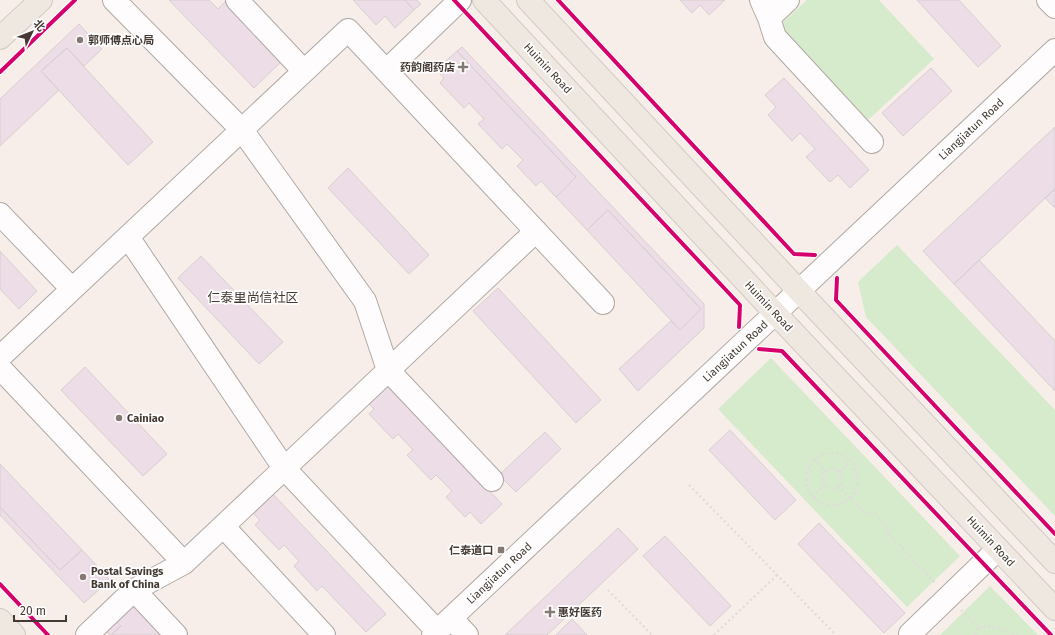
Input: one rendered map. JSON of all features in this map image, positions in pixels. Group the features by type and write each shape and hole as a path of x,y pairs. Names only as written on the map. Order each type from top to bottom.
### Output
{"main road":[{"path":"0,38 40,0"},
{"name":"Huimin Road","path":"484,0 775,313 1055,609"},
{"path":"528,0 799,291 1055,562"},
{"path":"0,620 14,635"}],"street":[{"path":"114,0 242,130 365,301 388,370 492,480"},
{"path":"237,0 304,71"},
{"path":"386,71 460,0"},
{"path":"788,0 765,9 775,36 872,142"},
{"path":"1048,0 1055,7"},
{"path":"0,357 348,30 603,303"},
{"name":"Liangjiatun Road","path":"440,628 1055,50"},
{"path":"0,214 72,290"},
{"path":"87,635 134,590 184,563 536,231"},
{"path":"128,237 284,468 440,628 467,635"},
{"path":"0,368 184,563"},
{"path":"223,526 324,635"},
{"path":"910,634 998,549"},
{"path":"134,590 176,635"}],"path":[{"path":"834,452 843,455 851,461 855,466 858,475 858,484 855,492 850,498 842,503 834,505 817,501 807,487 805,479 811,462 818,456 834,452"},
{"path":"814,459 826,472"},
{"path":"839,472 851,461"},
{"path":"831,469 839,472 842,480 838,486 830,488 825,485 823,482 823,475 826,472 831,469"},
{"path":"689,485 836,635"},
{"path":"813,497 825,485"},
{"path":"838,486 865,514 873,511 884,524 889,534 978,627"},
{"path":"714,635 777,575"},
{"path":"608,590 652,635"},
{"path":"978,627 987,626 1001,628 1017,635"},
{"path":"975,635 978,627"}],"green space":[{"path":"807,0 879,0 934,59 868,120 780,25"},
{"path":"897,245 1055,410 1055,516 866,317 858,282"},
{"path":"771,358 960,556 907,607 718,409"},
{"path":"990,586 1038,635 940,635"}],"building":[{"path":"169,0 209,0 218,9 225,2 282,61 254,88"},
{"path":"353,0 405,0 414,10 395,28 385,16 376,25"},
{"path":"405,0 417,0 421,4 414,10"},
{"path":"680,0 725,0 709,15 700,5 692,13"},
{"path":"917,0 959,0 1001,46 978,67"},
{"path":"79,24 102,49 84,66 67,48 41,71 59,90 0,146 0,99"},
{"path":"462,47 704,304 704,328 638,391 619,369 671,321 680,330 701,309 608,210 587,230 556,197 576,177 457,51"},
{"path":"67,48 153,142 128,165 41,71"},
{"path":"457,51 576,177 556,197 541,181 536,186 517,166 523,160 507,144 502,149 478,124 484,119 469,103 464,108 440,83 444,78 436,70"},
{"path":"931,68 952,91 903,136 882,113"},
{"path":"784,78 869,170 850,188 838,175 830,182 806,157 815,149 800,133 792,141 768,115 776,107 765,95"},
{"path":"1055,127 1055,189 954,284 923,251"},
{"path":"348,168 429,255 409,274 328,188"},
{"path":"1055,189 1055,208 1045,198"},
{"path":"608,210 701,309 680,330 587,230"},
{"path":"0,251 37,291 19,309 0,289"},
{"path":"201,256 283,342 259,364 178,278"},
{"path":"979,260 1055,341 1055,391 954,284"},
{"path":"498,288 601,400 576,423 473,311"},
{"path":"85,367 167,454 143,476 61,390"},
{"path":"386,382 502,504 481,524 470,512 465,517 446,497 452,491 436,475 431,480 407,455 413,450 398,434 393,439 369,414 374,409 366,401"},
{"path":"730,430 796,500 775,520 709,450"},
{"path":"545,432 561,449 516,492 499,475"},
{"path":"0,464 82,550 60,570 0,507"},
{"path":"272,493 386,614 366,632 322,586 317,591 294,566 299,561 284,545 279,550 255,525 260,520 252,512"},
{"path":"0,507 60,570 82,550 110,580 84,603 0,515"},
{"path":"819,523 905,613 884,633 798,544"},
{"path":"618,528 638,549 547,635 505,635"},
{"path":"665,536 731,606 710,626 643,556"},
{"path":"132,601 164,635 112,634 121,626 113,618"},
{"path":"113,618 121,626 112,634 113,635 110,635 103,628"},
{"path":"572,619 587,635 556,635"}],"cycle path":[{"path":"0,72 75,0"},
{"path":"454,0 740,305 739,327"},
{"path":"558,0 794,254 815,255"},
{"path":"837,278 836,300 1055,534"},
{"path":"759,349 782,351 1051,635"},
{"path":"0,584 48,635"}],"place":[{"name":"郭师傅点心局","path":"80,40"},
{"name":"药韵阁药店","path":"463,67"},
{"name":"Cainiao","path":"119,418"},
{"name":"仁泰道口","path":"501,550"},
{"name":"Postal Savings Bank of China","path":"83,577"},
{"name":"惠好医药","path":"550,612"}],"district":[{"name":"仁泰里尚信社区","path":"253,297"}]}
